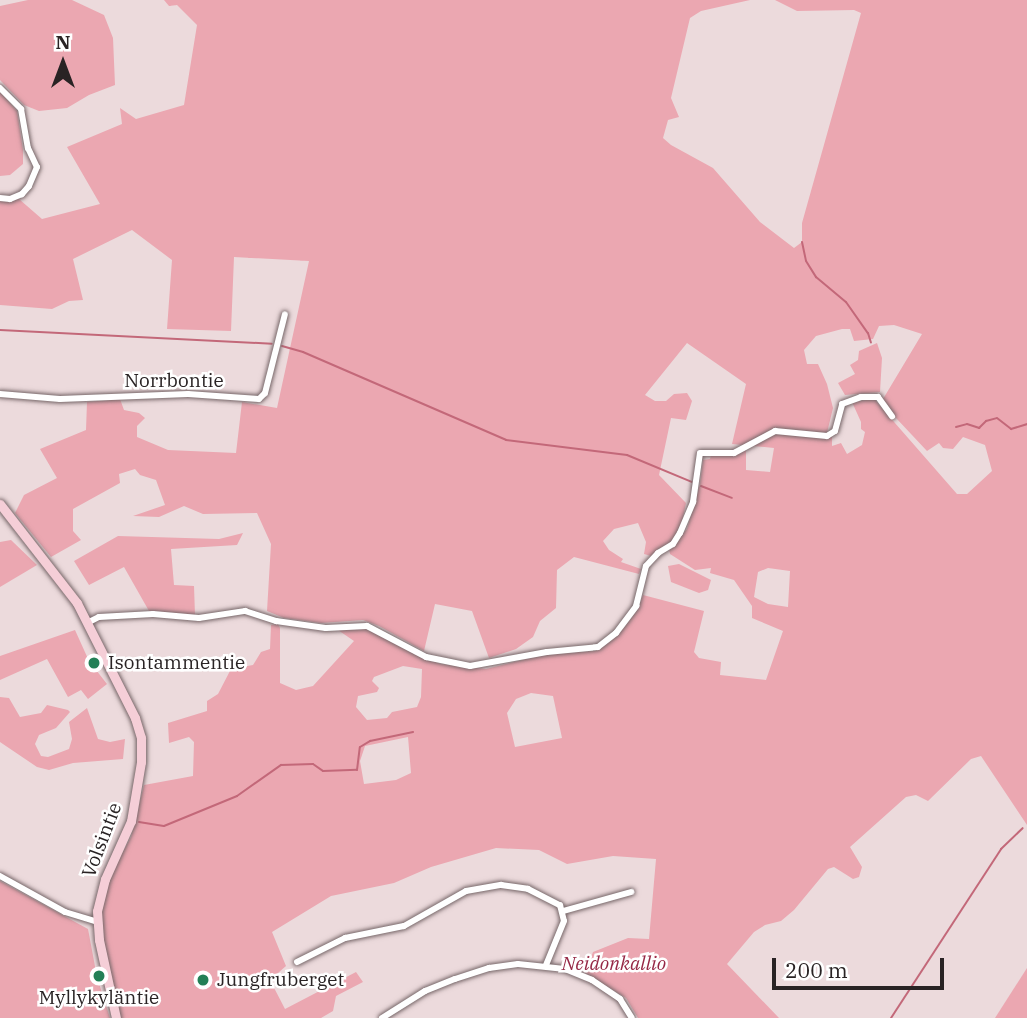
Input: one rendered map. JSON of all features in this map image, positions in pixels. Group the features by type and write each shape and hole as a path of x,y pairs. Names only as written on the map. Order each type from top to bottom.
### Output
{"street":[{"path":"0,88 21,109 28,148 37,167 22,194 0,198"},
{"name":"Norrbontie","path":"0,394 60,399 187,394 259,399 265,393 285,314"},
{"path":"87,623 99,617 153,614 199,618 245,611 276,621 326,628 367,626 426,657 470,666 547,652 598,647 616,633 636,606 646,566 658,553 673,544 680,533 693,502 700,453 734,453 775,431 827,436 835,431 842,404 861,397 878,397 892,416"},
{"name":"Volsintie","path":"0,504 66,586 135,718 142,750 131,821 105,879 97,922 116,1018"},
{"path":"0,876 46,902 87,921 97,922"},
{"path":"297,962 345,938 404,926 456,895 477,888 501,885 528,889 554,900 563,911 563,925 546,965"},
{"path":"563,911 631,892"},
{"path":"382,1018 425,991 469,973 508,965 546,965 579,975 620,999 632,1018"}],"green space":[{"path":"28,0 72,0 104,15 113,38 115,85 89,95 67,108 39,111 24,105 0,80 0,6"},
{"name":"Neidonkallio","path":"164,0 750,0 701,11 690,18 671,98 679,117 668,120 663,138 713,168 760,222 794,248 802,242 802,223 861,13 854,10 797,11 775,0 1027,0 1027,825 981,756 971,759 928,801 916,795 906,797 850,847 862,867 859,877 853,879 834,867 828,869 794,910 781,921 765,925 754,932 727,964 779,1018 638,1018 626,998 585,973 593,952 628,938 649,939 656,859 613,856 567,864 539,850 496,848 431,867 394,883 331,896 272,932 286,966 270,980 285,1009 356,972 363,982 336,996 333,1011 321,1018 120,1018 100,923 101,905 112,872 131,837 144,785 193,776 194,742 189,737 169,743 168,723 207,711 207,701 218,694 231,669 253,665 261,652 270,649 271,625 278,624 280,628 280,683 296,690 313,686 354,641 338,630 365,627 440,664 486,669 547,654 595,651 623,629 638,609 643,595 704,611 694,652 699,658 721,662 720,675 766,680 783,631 752,618 752,606 734,580 710,573 711,568 695,570 670,554 669,549 687,529 700,484 703,460 710,459 711,455 746,449 746,470 770,472 774,448 732,444 746,384 687,343 645,395 655,401 666,401 674,394 687,393 692,401 686,420 671,418 659,475 686,503 682,522 673,540 651,556 644,554 646,542 638,523 614,529 603,541 609,550 623,559 621,562 641,569 639,574 574,557 557,570 556,608 540,621 533,637 516,649 489,658 472,611 435,604 424,651 363,620 321,623 284,618 267,611 271,544 257,513 203,514 184,506 159,517 133,516 165,505 156,480 140,475 135,469 119,474 120,483 73,509 73,531 81,540 51,557 15,513 24,495 57,478 40,449 86,430 87,402 120,399 124,410 139,413 145,418 137,426 137,437 168,450 236,453 242,402 277,408 309,261 234,257 231,331 167,329 172,260 132,230 73,259 83,300 69,301 52,309 0,305 0,200 19,199 42,219 100,204 67,147 122,124 120,108 136,119 184,105 197,25 177,5 169,6","holes":["894,325 922,334 883,399 896,418 927,451 939,443 943,448 953,449 963,437 985,445 992,471 967,494 957,494 874,399 852,402 861,422 861,429 865,432 862,445 847,454 841,443 832,446 832,437 826,437 833,408 827,384 818,364 807,364 804,350 816,336 842,329 850,329 854,341 873,339 879,326","768,568 790,571 788,607 768,604 754,597 758,572","403,666 422,669 421,697 417,707 392,712 387,718 367,720 356,707 358,696 377,692 379,688 372,681 374,677","531,693 553,696 562,738 515,747 507,713 516,699","408,737 411,773 396,780 364,784 360,761 365,746"]},
{"path":"0,92 17,111 23,164 10,175 0,176"},
{"path":"877,343 882,358 880,392 845,395 838,383 855,374 850,365 858,360 859,351"},
{"path":"243,533 237,545 171,549 174,585 194,586 195,615 149,611 124,567 89,585 74,561 118,536 219,539"},
{"path":"11,540 37,565 0,587 0,542"},
{"path":"679,564 711,580 708,590 699,593 671,582 668,566"},
{"path":"75,630 89,661 107,684 88,699 81,690 68,697 47,659 0,680 0,656"},
{"path":"0,697 9,698 20,717 41,713 47,705 70,712 56,728 39,735 35,744 41,756 48,757 69,749 72,739 69,722 87,708 98,739 110,742 125,739 123,759 73,763 49,770 37,767 0,742"},
{"path":"0,881 88,929 97,977 110,1018 0,1018"},
{"path":"1027,968 1027,1018 995,1018"}],"waterway":[{"path":"802,242 806,261 816,277 846,302 868,333 871,343"},
{"path":"0,330 272,344"},
{"path":"282,346 303,352 506,440 627,455 692,482"},
{"path":"956,427 967,424 979,428 986,421 997,418 1011,429 1027,424"},
{"path":"701,486 732,498"},
{"path":"139,822 164,826 237,796 281,765 313,764 323,771 357,770 360,747 370,741 413,732"},
{"path":"891,1018 1001,849 1023,828"}],"place":[{"name":"Isontammentie","path":"94,663"},
{"name":"Myllykyläntie","path":"99,976"},
{"name":"Jungfruberget","path":"203,980"}]}
